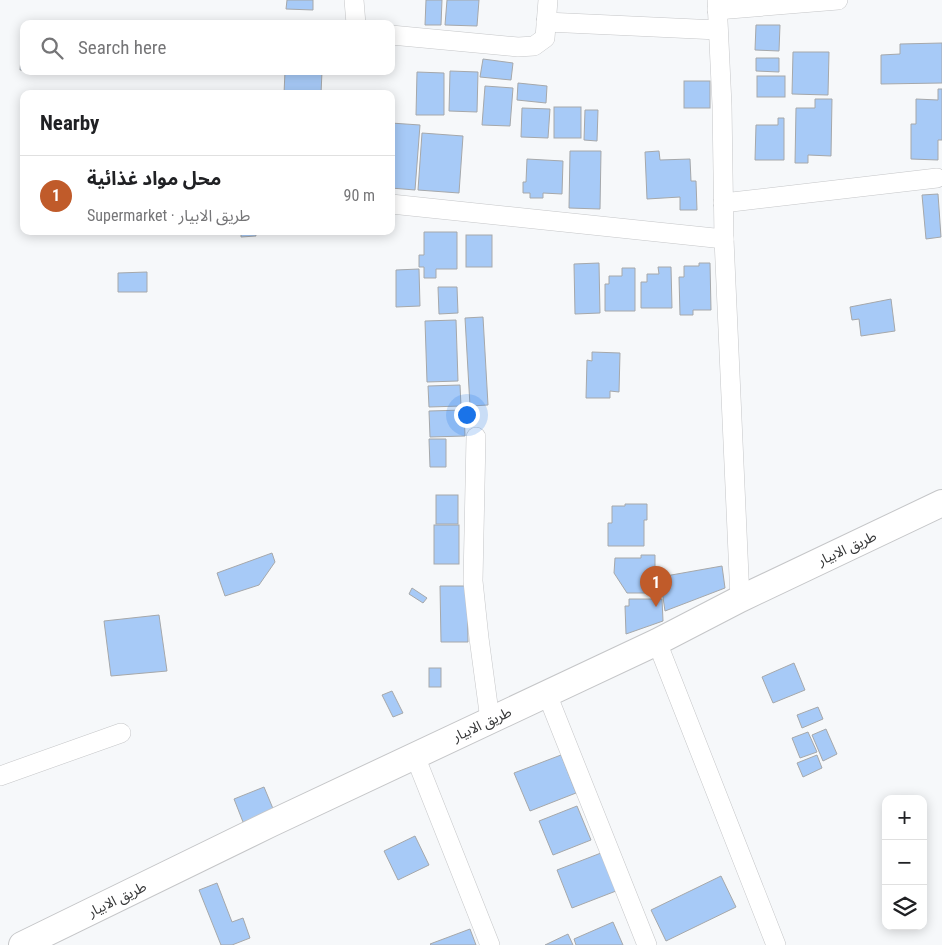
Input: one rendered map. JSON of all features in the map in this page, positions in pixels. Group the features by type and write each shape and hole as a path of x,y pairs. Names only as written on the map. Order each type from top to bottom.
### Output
{"main road":[{"name":"طريق الابيار","path":"22,945 270,824 656,642 740,599 942,503"}],"street":[{"path":"354,0 356,20"},
{"path":"395,35 518,47 534,46 545,38 548,0"},
{"path":"740,599 724,240 722,105 717,5 838,0"},
{"path":"546,22 718,30"},
{"path":"723,203 937,178"},
{"path":"395,204 724,240"},
{"path":"476,437 473,581 490,720"},
{"path":"656,642 776,945"},
{"path":"547,694 647,945"},
{"path":"0,776 121,732"},
{"path":"414,756 490,945"}],"building":[{"path":"287,0 313,0 313,10 286,9"},
{"path":"426,0 442,0 441,25 425,25"},
{"path":"447,0 479,0 477,26 445,25"},
{"path":"756,25 780,25 779,51 755,50"},
{"path":"942,43 942,83 881,84 881,55 900,54 900,44"},
{"path":"793,52 829,52 828,95 792,94"},
{"path":"756,58 779,58 779,72 756,71"},
{"path":"483,59 513,63 511,80 480,77"},
{"path":"450,71 478,72 477,112 449,111"},
{"path":"417,72 444,73 444,115 416,115"},
{"path":"285,75 322,75 321,90 284,90"},
{"path":"757,76 785,76 785,97 757,97"},
{"path":"684,81 710,81 710,108 684,108"},
{"path":"518,83 547,86 546,103 517,100"},
{"path":"485,86 513,88 510,126 482,125"},
{"path":"938,89 942,89 942,140 938,140 938,160 911,159 911,124 916,124 916,99 938,100"},
{"path":"815,99 832,99 831,156 808,155 808,163 795,163 796,108 815,108"},
{"path":"554,107 581,107 581,138 554,138"},
{"path":"522,108 550,109 548,138 521,137"},
{"path":"585,110 598,110 597,141 584,140"},
{"path":"778,118 784,118 784,160 755,160 756,125 778,125"},
{"path":"395,123 420,125 415,190 395,188"},
{"path":"422,133 463,136 459,193 418,190"},
{"path":"570,151 601,151 600,209 569,208"},
{"path":"659,151 660,160 690,159 691,181 696,181 697,210 680,210 680,197 647,199 645,152"},
{"path":"527,159 563,161 562,194 543,193 543,198 530,198 530,193 523,193 523,182 526,182"},
{"path":"938,194 941,237 926,239 922,195"},
{"path":"424,232 457,232 457,269 436,269 436,278 424,278 424,267 419,267 419,255 424,255"},
{"path":"241,235 256,236 241,237"},
{"path":"466,235 492,235 492,267 466,267"},
{"path":"599,263 600,313 575,314 574,264"},
{"path":"699,263 710,263 711,310 693,310 693,315 680,315 679,277 684,277 684,266 699,266"},
{"path":"658,267 671,267 672,308 641,308 641,282 647,282 647,274 659,274"},
{"path":"622,268 635,268 635,311 605,311 605,284 609,284 609,276 622,276"},
{"path":"419,269 420,306 396,307 396,270"},
{"path":"147,272 147,292 118,292 118,273"},
{"path":"438,287 457,287 458,313 439,314"},
{"path":"891,299 895,331 861,336 859,319 852,320 850,307"},
{"path":"483,317 488,405 470,406 465,318"},
{"path":"456,320 458,381 427,382 425,321"},
{"path":"592,352 620,353 619,392 610,391 610,398 586,398 587,360 592,361"},
{"path":"460,385 461,406 429,407 428,386"},
{"path":"464,410 465,436 430,437 429,411"},
{"path":"429,439 446,439 446,467 430,467"},
{"path":"436,495 458,495 458,524 436,524"},
{"path":"625,504 647,504 647,520 644,520 644,546 608,546 608,523 612,523 612,506 625,506"},
{"path":"434,525 459,525 459,564 434,564"},
{"path":"272,553 275,562 259,585 225,596 217,573"},
{"path":"641,555 655,555 655,593 627,593 614,573 615,558 641,558"},
{"path":"722,566 725,588 665,611 660,577"},
{"path":"440,586 467,586 468,642 441,642"},
{"path":"412,588 427,598 423,603 409,594"},
{"path":"629,599 662,599 663,621 626,634 625,606 629,606"},
{"path":"159,615 167,671 111,676 104,621"},
{"path":"794,663 805,690 773,703 762,677"},
{"path":"429,668 441,668 441,687 429,687"},
{"path":"392,691 403,713 393,717 382,695"},
{"path":"818,707 823,719 802,728 797,715"},
{"path":"826,729 837,754 823,761 812,735"},
{"path":"808,732 817,752 800,758 792,738"},
{"path":"561,755 576,793 530,811 514,773"},
{"path":"817,755 822,768 803,777 797,763"},
{"path":"264,787 274,811 243,822 234,799"},
{"path":"577,806 591,840 553,855 539,821"},
{"path":"415,836 429,865 398,880 384,851"},
{"path":"601,853 616,891 572,908 557,870"},
{"path":"721,876 736,907 666,941 651,910"},
{"path":"217,883 232,922 243,918 250,938 232,945 221,945 199,890"},
{"path":"613,922 623,945 576,945 574,939"},
{"path":"470,929 476,945 430,944"},
{"path":"568,934 573,945 545,945"}],"place":[{"name":"محل مواد غذائية","path":"656,607"}]}
